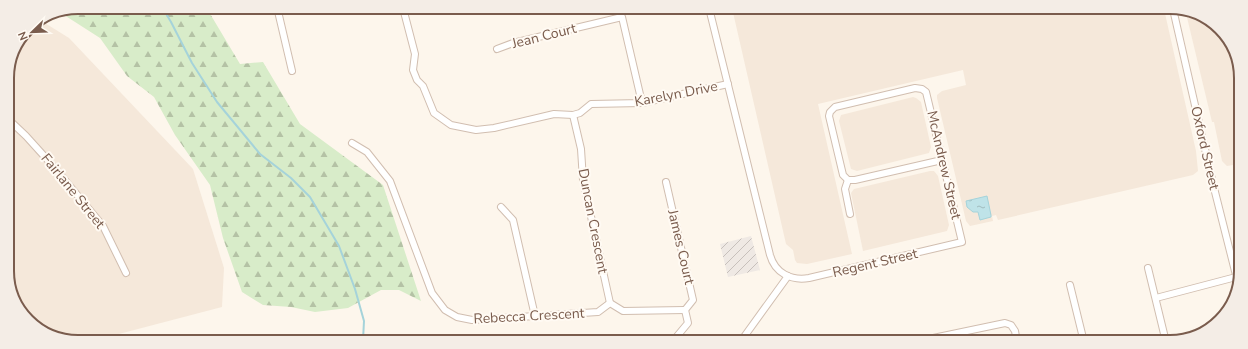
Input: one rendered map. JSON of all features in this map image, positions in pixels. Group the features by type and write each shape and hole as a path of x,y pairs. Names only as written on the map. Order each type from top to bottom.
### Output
{"street":[{"path":"279,14 292,70"},
{"path":"404,14 414,54 413,70 417,80 423,86 434,113 451,124 476,130 494,128 554,114 573,115"},
{"path":"711,14 771,258 778,270 788,276 745,335"},
{"name":"Oxford Street","path":"1174,15 1234,269"},
{"name":"Jean Court","path":"497,49 513,43 622,17 642,103"},
{"name":"Karelyn Drive","path":"573,115 580,113 591,104 642,103 728,84"},
{"name":"McAndrew Street","path":"848,180 843,175 829,116 832,110 838,106 915,88 922,89 928,94 962,242"},
{"name":"Duncan Crescent","path":"573,115 581,149 582,180 610,303"},
{"name":"Fairlane Street","path":"14,125 54,166 103,226 126,273"},
{"name":"Rebecca Crescent","path":"352,143 366,152 390,181 432,293 445,310 457,317 472,320 598,312 610,303"},
{"path":"850,214 845,189 848,180 855,180 942,160"},
{"name":"James Court","path":"666,182 693,300 685,310"},
{"path":"501,207 513,220 535,316"},
{"name":"Regent Street","path":"788,276 798,279 809,278 962,242"},
{"path":"1148,268 1164,335"},
{"path":"1156,298 1233,278"},
{"path":"1070,285 1082,335"},
{"path":"610,303 623,311 685,310 688,323 678,335"},
{"path":"948,335 1005,323 1011,325 1016,335"}],"shaded area":[{"path":"733,14 1165,14 1196,151 1198,171 1193,175 998,220 996,215 992,216 993,221 970,226 966,221 937,98 937,95 942,91 966,85 963,70 818,104 852,254 807,264 797,263 793,250 786,244"},
{"path":"1187,16 1198,21 1212,30 1223,43 1231,58 1234,78 1234,165 1227,166 1222,161 1214,122 1212,122"},
{"path":"45,23 69,38 193,169 224,268 222,307 115,335 78,335 62,333 39,322 27,310 17,291 14,271 14,74 16,62 27,39"},
{"path":"913,97 921,102 931,147 929,153 857,171 851,169 839,121 841,115"},
{"path":"934,171 938,176 949,225 947,231 863,251 851,193 854,189"},
{"path":"751,236 760,270 728,277 720,244"}],"green space":[{"path":"78,14 210,14 240,64 263,62 300,124 383,185 421,301 399,290 381,290 348,308 315,312 291,307 263,305 242,292 223,238 210,185 175,135 154,97 127,76 100,38 65,16"}],"water":[{"path":"987,196 991,217 980,220 978,212 973,212 967,207 966,201"}],"waterway":[{"path":"166,14 192,63 217,102 260,154 291,178 310,197 339,246 355,289 364,321 363,335"}]}
